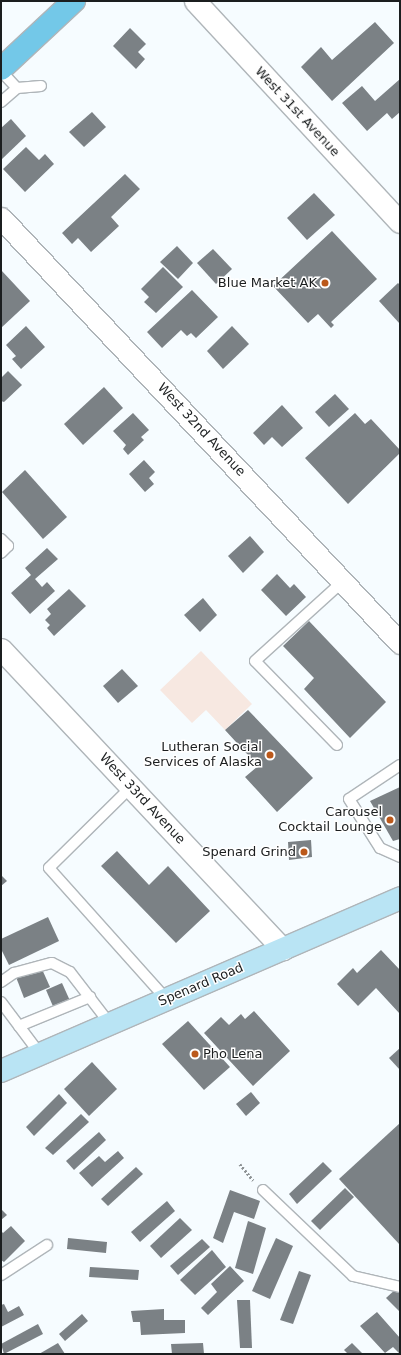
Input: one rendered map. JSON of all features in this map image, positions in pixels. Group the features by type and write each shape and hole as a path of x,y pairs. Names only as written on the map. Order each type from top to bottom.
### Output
{"main road":[{"path":"1,70 74,1"},
{"name":"Spenard Road","path":"1,1071 400,898"}],"street":[{"name":"West 31st Avenue","path":"195,1 400,222"},
{"name":"West 32nd Avenue","path":"1,218 400,643"},
{"name":"West 33rd Avenue","path":"1,648 283,949"}],"lane":[{"path":"1,70 17,88"},
{"path":"1,102 17,88 41,86"},
{"path":"1,539 8,546 1,553"},
{"path":"337,746 255,661 342,582"},
{"path":"400,765 349,799 380,848 400,857"},
{"path":"132,787 49,868 166,999"},
{"path":"1,982 14,973 52,963 70,972 110,1024"},
{"path":"19,1026 90,997"},
{"path":"1,1002 40,1054"},
{"path":"263,1190 354,1276 400,1287"},
{"path":"1,1276 47,1245"}],"path":[{"path":"240,1164 263,1190"}],"shaded area":[{"path":"201,651 252,704 225,730 206,710 192,723 160,690"}],"building":[{"path":"375,22 394,43 332,101 301,67 321,47 332,60"},
{"path":"130,28 146,44 138,52 145,59 136,69 113,46"},
{"path":"400,79 400,112 392,119 387,113 367,131 342,103 362,86 375,101"},
{"path":"92,112 106,127 84,147 69,132"},
{"path":"11,119 26,136 1,160 1,128"},
{"path":"26,147 39,160 45,154 54,164 25,192 3,169"},
{"path":"125,174 140,189 111,217 119,226 91,252 78,238 72,244 62,233"},
{"path":"314,193 335,215 307,240 287,218"},
{"name":"Blue Market AK","path":"332,231 377,279 331,322 334,325 331,328 318,314 308,323 273,286"},
{"path":"177,246 193,263 178,279 160,262"},
{"path":"213,249 232,269 216,284 197,263"},
{"path":"163,267 183,287 156,313 144,302 149,297 141,289"},
{"path":"1,270 30,301 1,328"},
{"path":"398,283 400,285 400,324 379,301"},
{"path":"192,290 218,317 196,338 191,333 187,336 181,330 162,348 147,332"},
{"path":"26,326 45,347 21,369 12,359 16,356 6,345"},
{"path":"232,326 249,344 223,369 207,351"},
{"path":"8,371 22,385 4,402 1,401 1,378"},
{"path":"104,387 123,408 83,445 64,424"},
{"path":"335,394 349,409 329,427 315,412"},
{"path":"282,405 303,428 282,447 272,437 264,445 253,433"},
{"path":"133,413 149,430 141,437 144,440 128,455 123,449 126,445 113,431"},
{"path":"355,413 365,424 371,419 400,450 400,453 348,504 305,458"},
{"path":"144,460 155,472 149,478 154,484 145,492 129,474"},
{"path":"25,470 67,517 43,539 2,492"},
{"path":"250,536 264,552 243,573 228,556"},
{"path":"47,548 58,559 35,579 42,587 47,582 55,591 30,614 11,593 31,575 25,568"},
{"path":"277,574 290,588 294,584 306,597 286,616 261,590"},
{"path":"69,589 86,606 54,636 47,628 50,625 45,620 51,614 47,609"},
{"path":"203,598 217,615 200,632 184,615"},
{"path":"309,621 386,702 350,738 304,689 314,678 283,646"},
{"path":"122,669 138,686 118,703 103,686"},
{"name":"Lutheran Social Services of Alaska","path":"248,710 313,778 277,812 245,777 258,766 225,730"},
{"name":"Carousel Cocktail Lounge","path":"400,787 400,839 393,841 370,801"},
{"path":"311,840 312,857 289,860 288,842"},
{"path":"117,851 149,885 168,866 210,911 176,943 101,866"},
{"path":"1,875 7,881 1,886"},
{"path":"48,917 59,941 9,965 1,949 1,939"},
{"path":"381,950 400,970 400,1014 376,988 358,1006 337,984 353,968 357,973"},
{"path":"41,967 50,987 24,998 16,977"},
{"path":"62,983 71,1003 55,1011 46,990"},
{"path":"254,1011 290,1051 253,1086 204,1033 221,1017 229,1025 241,1014 245,1019"},
{"name":"Pho Lena","path":"188,1021 230,1067 204,1090 162,1044"},
{"path":"400,1048 400,1070 389,1058"},
{"path":"92,1062 117,1089 89,1116 64,1089"},
{"path":"251,1092 260,1103 246,1116 236,1104"},
{"path":"59,1094 67,1103 34,1136 26,1127"},
{"path":"81,1114 89,1122 53,1155 45,1148"},
{"path":"400,1123 400,1245 339,1179"},
{"path":"99,1132 106,1140 74,1170 66,1161"},
{"path":"118,1151 124,1158 92,1187 79,1173 99,1156 105,1162"},
{"path":"323,1162 332,1171 297,1204 289,1194"},
{"path":"136,1167 143,1174 108,1206 101,1199"},
{"path":"345,1188 354,1197 320,1230 311,1221"},
{"path":"230,1190 260,1201 254,1219 234,1212 223,1243 213,1238"},
{"path":"167,1201 175,1211 140,1242 131,1232"},
{"path":"1,1209 7,1215 1,1220"},
{"path":"180,1218 192,1230 161,1258 150,1246"},
{"path":"248,1221 266,1228 253,1274 235,1268"},
{"path":"11,1226 25,1241 4,1262 1,1260 1,1231 3,1233"},
{"path":"68,1238 107,1242 106,1253 67,1249"},
{"path":"276,1238 293,1246 270,1299 252,1291"},
{"path":"202,1239 210,1247 178,1275 170,1266"},
{"path":"212,1250 226,1267 195,1295 180,1280"},
{"path":"230,1266 244,1281 208,1315 201,1308 217,1292 211,1284"},
{"path":"90,1267 139,1270 138,1280 89,1277"},
{"path":"299,1271 311,1275 293,1324 280,1320"},
{"path":"397,1288 400,1291 400,1312 386,1298"},
{"path":"237,1300 250,1300 252,1348 240,1348"},
{"path":"4,1304 8,1312 19,1306 24,1315 1,1327 1,1305"},
{"path":"164,1309 164,1320 185,1320 185,1333 141,1335 140,1322 133,1322 131,1311"},
{"path":"377,1312 400,1338 400,1354 393,1347 385,1353 360,1326"},
{"path":"82,1314 88,1321 65,1341 59,1334"},
{"path":"38,1324 43,1334 4,1354 1,1344"},
{"path":"58,1343 65,1354 39,1354"},
{"path":"203,1343 204,1354 172,1354 171,1344"},
{"path":"352,1343 363,1354 348,1354 344,1350"}],"place":[{"name":"Blue Market AK","path":"325,283"},
{"name":"Lutheran Social Services of Alaska","path":"270,755"},
{"name":"Carousel Cocktail Lounge","path":"390,820"},
{"name":"Spenard Grind","path":"304,852"},
{"name":"Pho Lena","path":"195,1054"}]}
